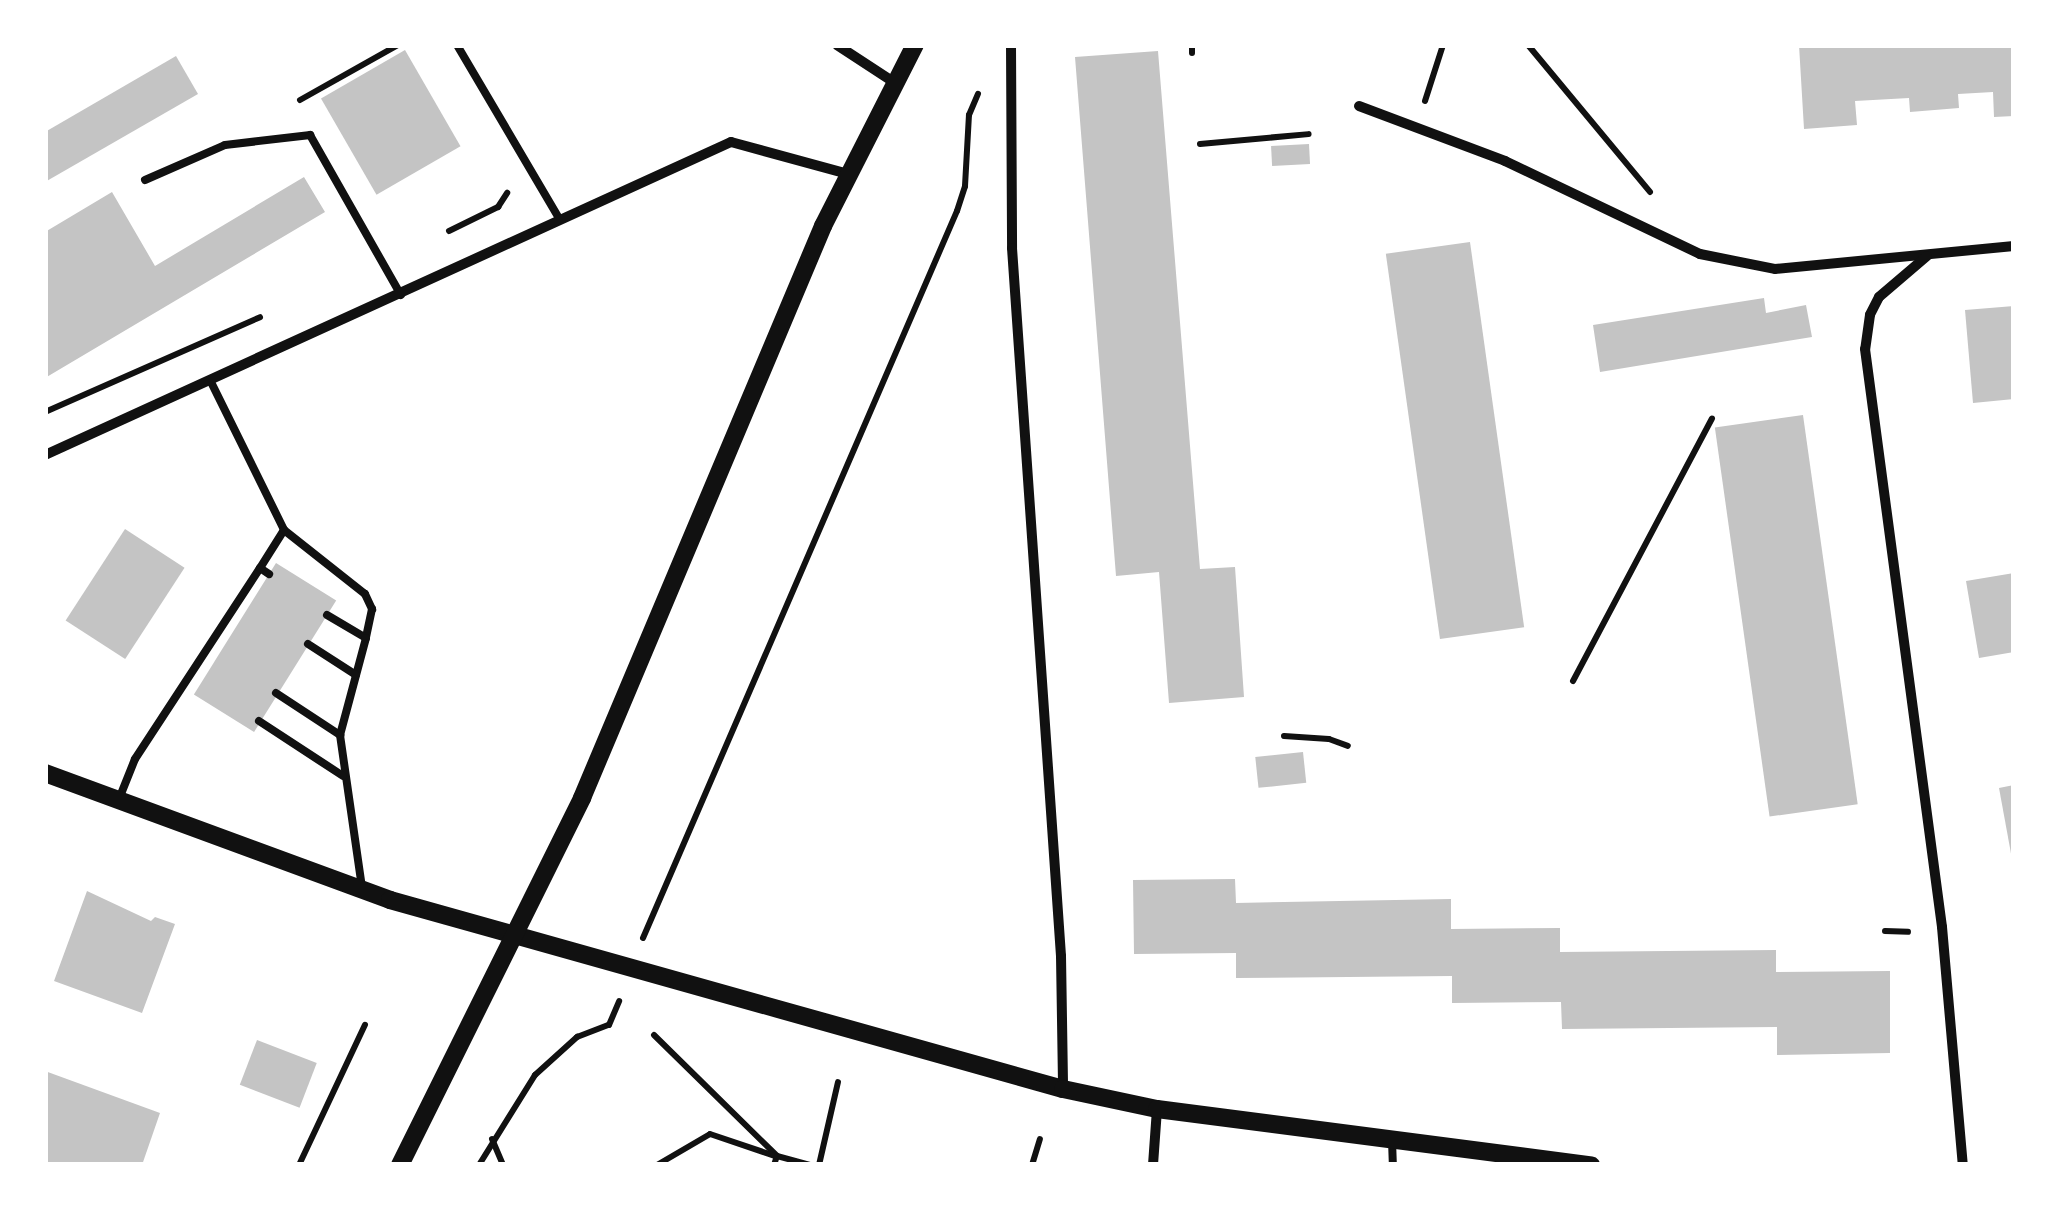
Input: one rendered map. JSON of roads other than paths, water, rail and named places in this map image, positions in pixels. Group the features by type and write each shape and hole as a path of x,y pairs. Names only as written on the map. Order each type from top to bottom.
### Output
{"street":[{"path":"837,45 895,82"},
{"path":"400,1165 518,936 648,649 848,174 915,45"},
{"path":"1010,45 1012,248 1061,956 1063,1089"},
{"path":"1359,106 1506,161 1700,254 1775,270 2014,246"},
{"path":"45,456 731,142 848,174"},
{"path":"1927,256 1879,296 1870,315 1865,348 1942,927 1963,1165"},
{"path":"45,773 362,890 1063,1089 1157,1109 1592,1165"},
{"path":"1152,1165 1157,1109"}],"lane":[{"path":"457,45 560,220"},
{"path":"145,180 225,145 310,135 402,295"},
{"path":"211,382 284,530 365,594 372,609 340,735 362,890"},
{"path":"119,799 135,759 284,530"},
{"path":"260,568 269,574"},
{"path":"239,599 248,606"},
{"path":"328,614 366,638"},
{"path":"308,644 356,675"},
{"path":"208,647 217,654"},
{"path":"189,676 199,682"},
{"path":"276,693 340,735"},
{"path":"258,721 343,776"},
{"path":"1392,1140 1392,1165"}]}
